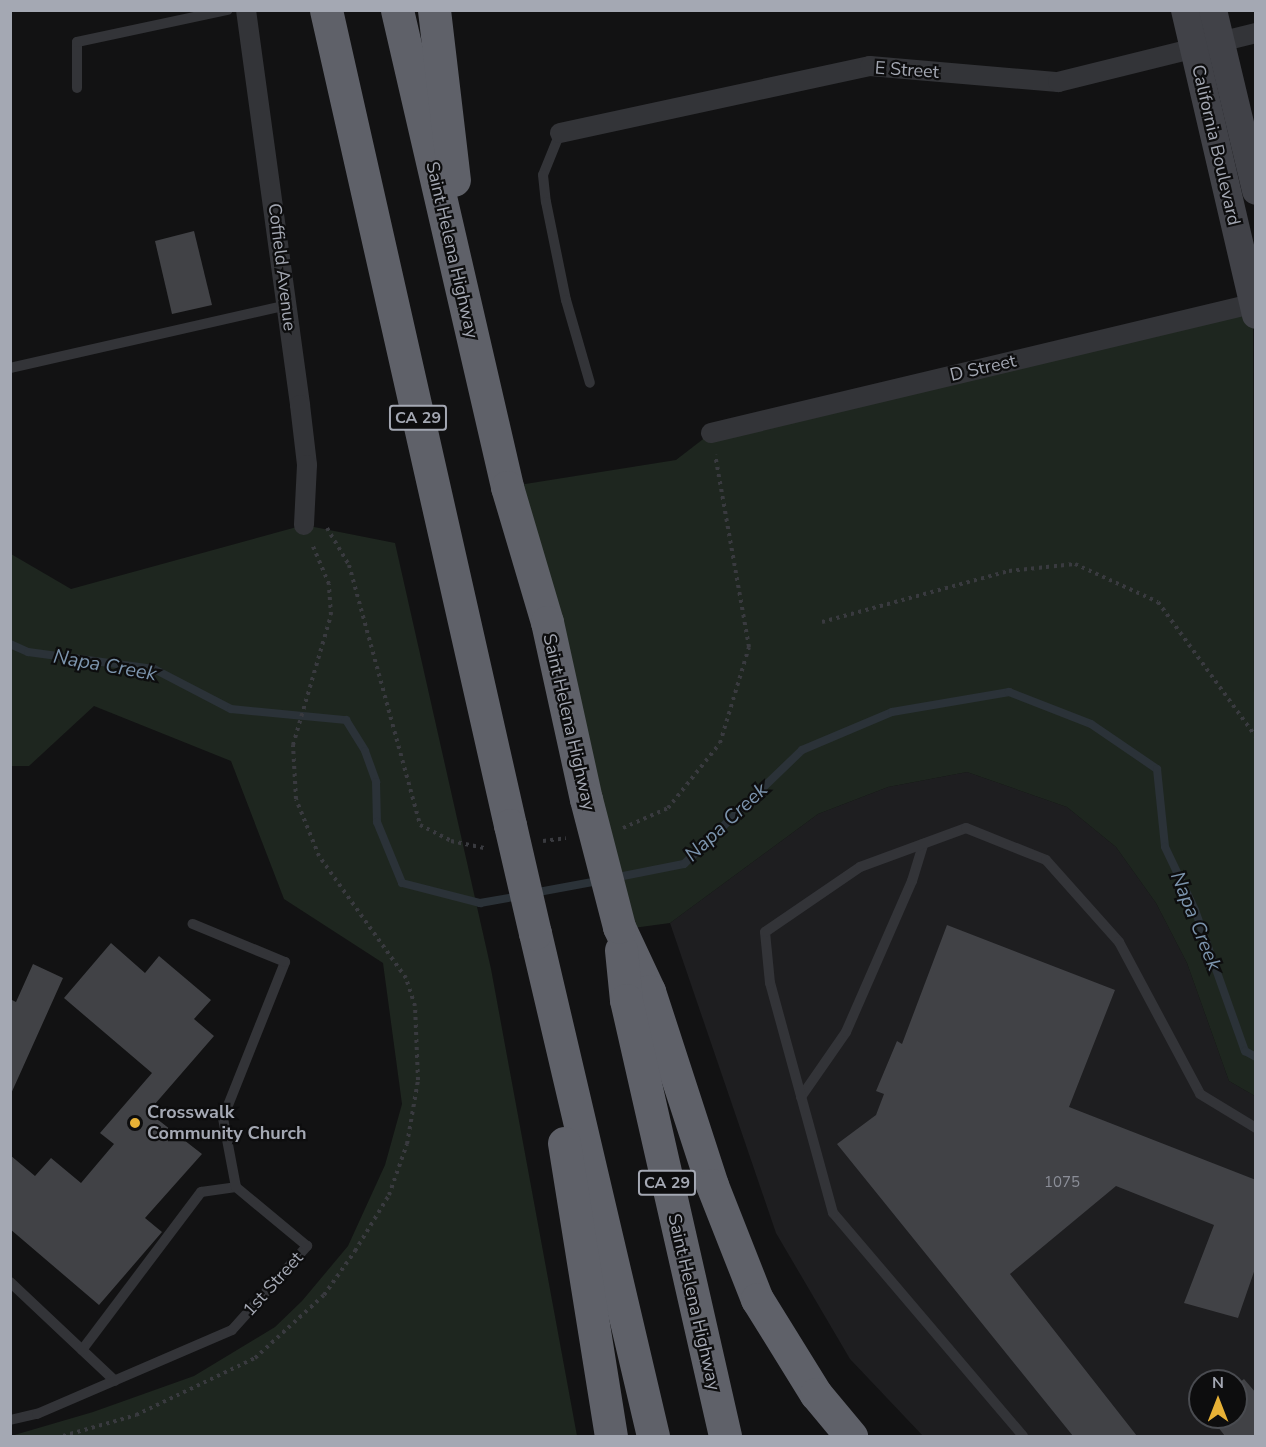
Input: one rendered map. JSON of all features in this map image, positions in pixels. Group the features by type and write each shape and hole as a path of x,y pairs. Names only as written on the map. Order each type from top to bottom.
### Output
{"highway":[{"name":"CA 29","path":"326,10 510,825 653,1437"},
{"name":"Saint Helena Highway","path":"397,10 507,487 547,622 586,799 619,927 626,1000 725,1437"},
{"path":"434,10 473,343"},
{"path":"619,927 649,991 712,1185 757,1299 816,1394 851,1437"},
{"path":"535,933 611,1437"},
{"path":"703,1341 732,1437"}],"street":[{"name":"Coffield Avenue","path":"246,10 307,465 304,525"},
{"name":"California Boulevard","path":"1185,10 1255,307"},
{"name":"California Boulevard","path":"1214,10 1256,191"},
{"name":"E Street","path":"560,133 870,66 1058,82 1256,33"},
{"name":"D Street","path":"711,433 1255,307"}],"lane":[{"path":"77,88 77,42 228,10"},
{"path":"560,133 543,176 546,202 566,300 590,383"},
{"path":"10,368 287,305"},
{"path":"1023,1437 833,1213 770,983 765,932 860,867 966,828 1046,860 1119,942 1200,1094 1256,1128"},
{"path":"801,1097 846,1032 912,881 923,844"},
{"path":"82,1350 201,1192 236,1187 223,1118 285,963 193,924"},
{"name":"1st Street","path":"10,1420 37,1414 232,1330 307,1246 236,1187"},
{"path":"10,1282 115,1381"}],"path":[{"path":"63,1437 136,1415 255,1358 324,1295 355,1251 389,1195 407,1144 418,1080 415,1006 406,978 319,856 296,799 293,745 331,615 329,584 304,525"},
{"path":"822,622 1009,571 1075,564 1158,602 1256,737"}],"shaded area":[{"path":"1253,304 1255,1096 1229,1081 1187,963 1156,903 1116,847 1067,807 967,772 888,787 818,814 670,923 633,928 507,487 676,460 711,433"},
{"path":"304,525 395,543 491,969 577,1436 11,1436 93,1412 194,1376 275,1327 302,1301 348,1246 385,1165 402,1104 383,963 284,899 231,761 94,706 29,766 11,766 11,554 71,589"},
{"path":"967,772 1067,807 1116,847 1156,903 1187,963 1229,1081 1255,1096 1255,1436 923,1436 850,1359 776,1233 670,923 818,814 888,787"}],"building":[{"path":"194,231 212,305 172,314 155,241"},
{"path":"947,925 1115,990 1069,1107 1256,1180 1256,1266 1238,1318 1184,1303 1214,1225 1116,1186 1010,1274 1137,1436 1073,1436 837,1144 876,1115 884,1094 876,1091 897,1041 902,1044"},
{"name":"Crosswalk Community Church","path":"111,943 145,973 159,956 211,1000 194,1019 214,1036 148,1112 202,1154 145,1218 162,1232 99,1305 10,1229 10,1155 35,1176 51,1158 81,1183 114,1144 100,1133 152,1073 64,998"},
{"path":"33,964 63,978 10,1096 10,999 16,1002"},
{"path":"1248,1384 1256,1393 1256,1436 1225,1436 1219,1429 1248,1429"}],"waterway":[{"name":"Napa Creek","path":"10,644 28,652 154,669 231,709 346,720 365,751 376,782 377,822 402,883 480,903 518,896"},
{"name":"Napa Creek","path":"613,878 684,864 802,750 892,712 1009,692 1091,724 1157,769 1165,847 1195,910 1245,1051 1256,1057"},
{"name":"Napa Creek","path":"533,893 598,881"}],"place":[{"name":"Crosswalk Community Church","path":"135,1123"}]}
